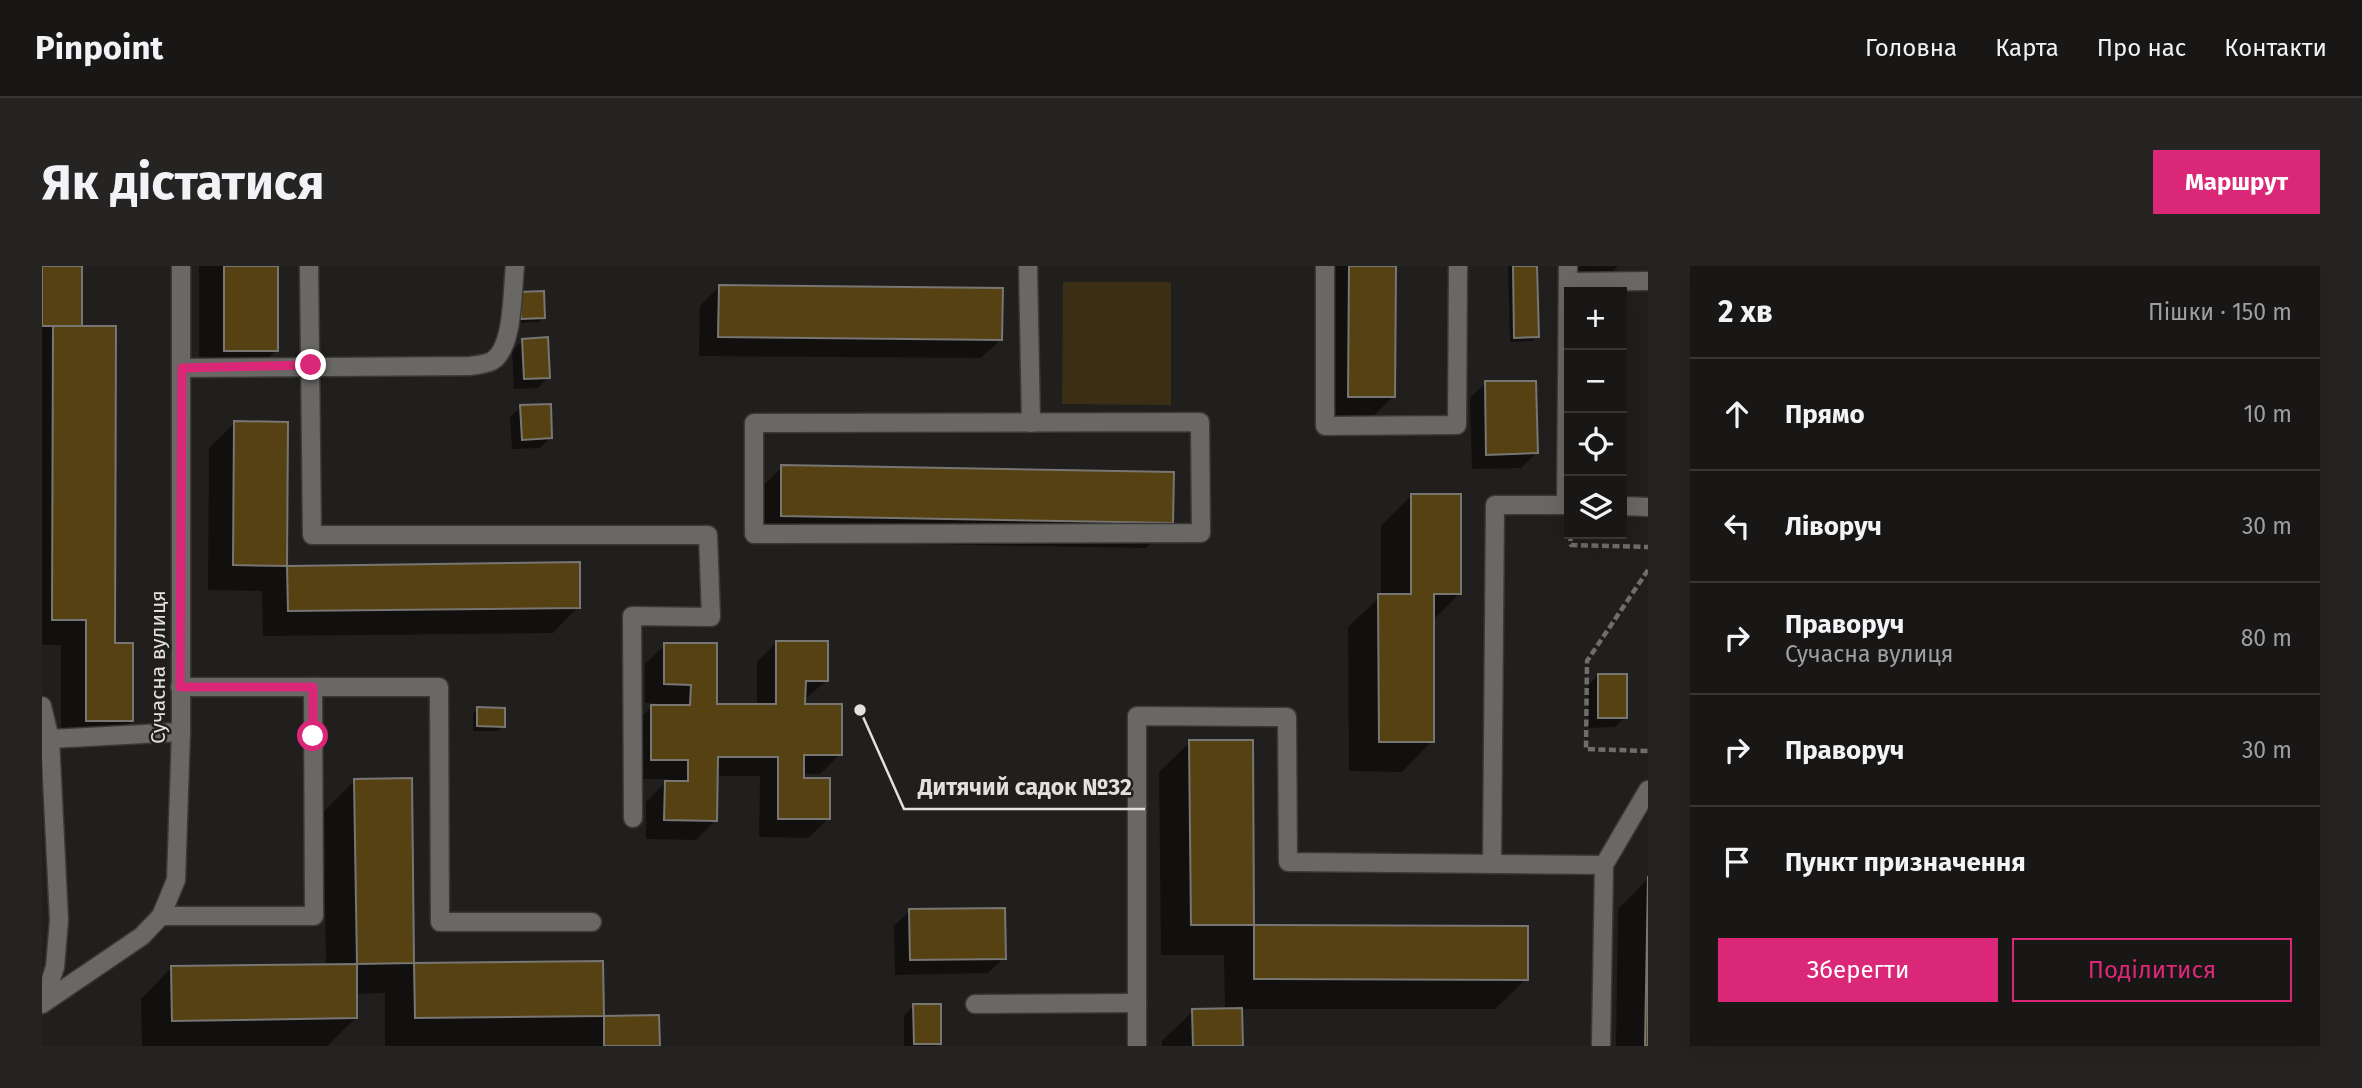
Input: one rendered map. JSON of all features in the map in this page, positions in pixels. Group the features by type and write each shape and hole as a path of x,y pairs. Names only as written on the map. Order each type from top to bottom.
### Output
{"street":[{"name":"Сучасна вулиця","path":"43,1002 142,936 162,916 176,880 181,732 181,266"},
{"path":"309,266 312,535 708,535 711,617 632,616 633,818"},
{"path":"182,368 311,365 470,366 491,362 502,351 508,333 515,266"},
{"path":"1028,266 1031,423"},
{"path":"1325,266 1325,426 1457,425 1458,266"},
{"path":"1568,476 1568,274 1648,281"},
{"path":"1200,422 1201,533 754,534 754,423 1031,423 1200,422"},
{"path":"1492,864 1495,505 1564,505"},
{"path":"1627,506 1648,507"},
{"path":"180,687 439,687 440,922 592,922"},
{"path":"162,916 314,916 313,687"},
{"path":"42,706 50,739 59,920 55,967 43,1002"},
{"path":"1137,1046 1137,716 1287,717 1288,862 1604,865"},
{"path":"50,739 181,732"},
{"path":"1601,1046 1604,865 1648,790"},
{"path":"975,1004 1137,1003"}],"path":[{"path":"1570,539 1571,545 1648,547"},
{"path":"1648,570 1587,661 1586,736 1586,749 1648,751"}],"shaded area":[{"path":"1063,282 1171,282 1171,405 1062,404"}],"building":[{"path":"42,266 82,266 82,326 42,326"},
{"path":"224,266 278,266 278,351 224,351"},
{"path":"1349,266 1396,266 1395,397 1348,397"},
{"path":"1513,266 1537,266 1539,337 1514,338"},
{"path":"719,285 1003,288 1002,340 718,337"},
{"path":"544,291 545,318 521,319 519,292"},
{"path":"53,326 116,326 115,643 133,643 133,721 86,721 86,620 52,620"},
{"path":"548,337 550,378 524,379 522,339"},
{"path":"1485,381 1536,381 1538,453 1486,455"},
{"path":"551,404 552,438 522,440 520,405"},
{"path":"234,421 288,422 287,566 233,565"},
{"path":"781,465 1174,472 1173,523 781,516"},
{"path":"1411,494 1461,494 1461,594 1434,594 1434,742 1379,742 1378,594 1411,594"},
{"path":"580,562 580,608 288,611 287,566"},
{"path":"776,641 828,641 828,681 806,681 805,704 842,704 842,755 804,755 804,778 830,778 830,819 778,819 778,757 718,757 717,821 664,820 665,781 688,781 688,760 651,760 651,705 690,705 691,685 664,684 664,643 717,643 717,704 776,704"},
{"path":"1598,674 1627,674 1627,718 1598,718"},
{"path":"477,707 505,708 505,727 477,726"},
{"path":"1189,740 1253,740 1254,925 1191,925"},
{"path":"412,778 414,963 357,964 354,779"},
{"path":"1648,876 1648,1046 1645,1046"},
{"path":"1005,908 1006,959 910,960 909,909"},
{"path":"1254,925 1528,926 1528,980 1254,979"},
{"path":"603,961 604,1016 415,1018 414,963"},
{"path":"357,964 357,1018 172,1021 171,966"},
{"path":"913,1004 941,1004 941,1044 914,1044"},
{"path":"1242,1008 1243,1046 1193,1046 1192,1009"},
{"path":"659,1015 660,1046 604,1046 604,1016"}],"place":[{"name":"Дитячий садок №32","path":"860,710"}],"route":[{"path":"311,365 182,368 180,687 313,687 313,736"}]}
